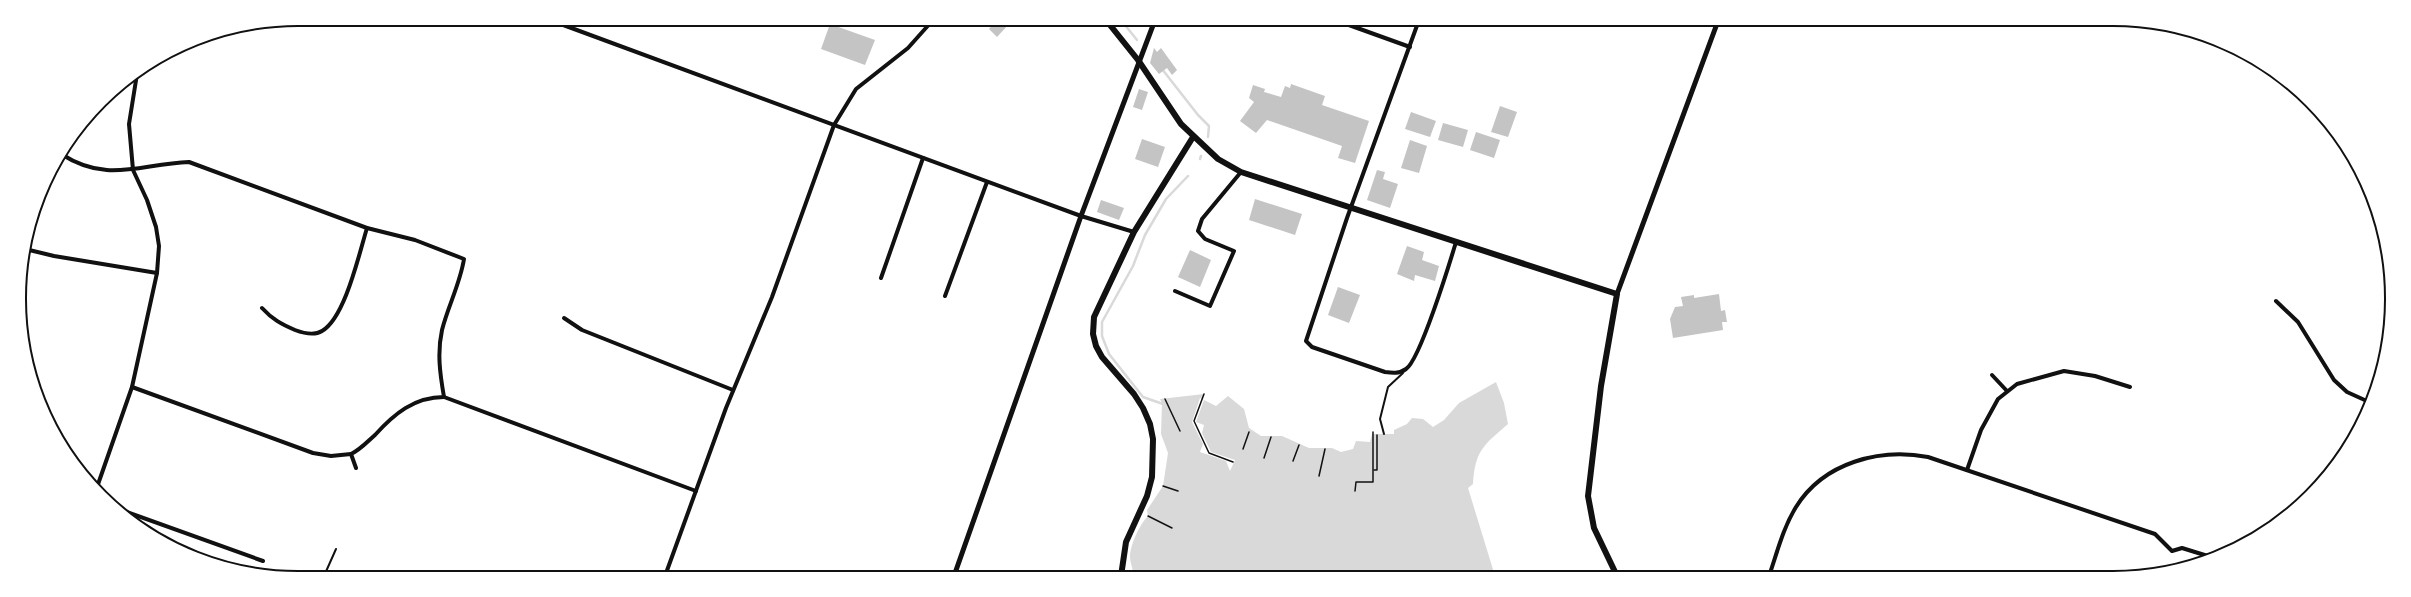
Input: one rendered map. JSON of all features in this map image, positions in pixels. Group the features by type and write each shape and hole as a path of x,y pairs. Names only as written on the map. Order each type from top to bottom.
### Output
{"main road":[{"path":"1111,26 1139,57 1181,124 1218,159 1241,172 1350,209 1617,294 1601,386 1588,496 1594,528 1615,571"},
{"path":"1122,571 1126,542 1147,496 1152,477 1153,439 1143,408 1134,394 1102,358 1096,346 1093,334 1094,317 1134,232 1193,137"}],"street":[{"path":"566,26 987,182 1081,216 1134,232"},
{"path":"667,571 734,390 772,298 834,125 856,89 908,48 927,26"},
{"path":"956,571 1081,216 1139,57 1153,26"},
{"path":"1352,26 1410,47"},
{"path":"1417,26 1350,209 1306,336 1306,341 1312,347 1385,372 1397,373 1406,369 1418,351 1456,242"},
{"path":"1617,294 1716,26"},
{"path":"98,483 132,387 158,273 159,246 156,227 147,200 133,170 129,124 136,80"},
{"path":"66,156 93,169 113,172 133,170 162,163 189,162 367,228 415,240 464,259 461,274 442,330 438,368 444,397"},
{"path":"881,278 923,158"},
{"path":"1175,291 1210,306 1234,251 1205,239 1198,231 1202,219 1241,172"},
{"path":"945,296 987,182"},
{"path":"262,308 270,317 286,327 311,334 322,331 331,323 340,310 367,228"},
{"path":"30,250 54,256 158,273"},
{"path":"2276,301 2298,322 2334,380 2347,392 2365,400"},
{"path":"564,318 582,330 734,390"},
{"path":"1967,470 1981,430 1998,399 2017,384 2064,371 2095,376 2130,387"},
{"path":"1992,375 2007,391"},
{"path":"132,387 313,453 331,456 351,454 364,445 391,418 412,404 430,397 444,397 696,492"},
{"path":"1771,571 1785,530 1797,506 1816,485 1832,472 1866,458 1890,453 1928,457 2155,534 2172,551 2182,548 2205,555"},
{"path":"351,454 356,468"},
{"path":"131,514 263,561"}],"lane":[{"path":"1384,434 1380,419 1388,387 1406,369"},
{"path":"326,571 336,548"}],"path":[{"path":"1204,394 1194,421 1209,453 1233,462"},
{"path":"1165,399 1180,431"},
{"path":"1243,449 1249,432"},
{"path":"1355,491 1356,482 1374,482 1374,432"},
{"path":"1374,470 1377,470 1377,435"},
{"path":"1264,458 1271,437"},
{"path":"1293,461 1299,445"},
{"path":"1319,476 1325,449"},
{"path":"1163,486 1178,491"},
{"path":"1148,516 1172,528"}],"shaded area":[{"path":"1496,382 1504,403 1508,424 1482,449 1476,463 1473,484 1468,488 1493,571 1133,571 1130,552 1136,535 1148,516 1147,510 1163,486 1168,453 1161,434 1162,403 1160,399 1204,394 1202,399 1216,406 1228,396 1244,409 1249,428 1261,436 1282,436 1309,448 1332,448 1341,452 1353,449 1356,441 1370,442 1372,434 1394,434 1394,430 1407,424 1412,418 1423,419 1433,427 1444,420 1459,403"}],"pier":[{"path":"1200,398 1204,400 1196,422 1204,425 1202,433 1211,452 1235,460 1230,471 1226,461 1200,452 1203,444 1192,422"}],"building":[{"path":"829,26 836,26 875,40 865,65 821,49"},
{"path":"991,26 1007,26 997,37 989,29"},
{"path":"1154,48 1157,52 1161,48 1177,70 1172,75 1167,68 1159,74 1150,63"},
{"path":"1291,84 1325,96 1322,105 1369,121 1355,163 1338,158 1342,146 1267,120 1256,133 1240,121 1254,102 1249,98 1253,85 1265,89 1264,92 1281,97 1285,86 1290,88"},
{"path":"1139,89 1148,92 1142,110 1133,107"},
{"path":"1500,106 1517,112 1508,137 1491,132"},
{"path":"1411,112 1436,121 1430,137 1405,129"},
{"path":"1443,123 1468,130 1463,147 1438,140"},
{"path":"1476,132 1500,140 1494,158 1470,150"},
{"path":"1142,139 1165,147 1158,167 1135,159"},
{"path":"1410,140 1427,146 1419,173 1401,168"},
{"path":"1377,170 1385,172 1383,179 1398,184 1390,208 1367,200"},
{"path":"1255,199 1302,214 1295,235 1249,220"},
{"path":"1101,200 1124,208 1119,220 1097,212"},
{"path":"1407,246 1424,252 1422,260 1439,266 1435,281 1415,275 1414,281 1397,274"},
{"path":"1190,250 1211,260 1200,287 1178,277"},
{"path":"1338,287 1360,295 1349,323 1328,315"},
{"path":"1719,294 1721,311 1725,310 1727,322 1722,322 1723,330 1673,338 1670,319 1675,307 1683,306 1681,297 1694,295 1694,298"}],"waterway":[{"path":"1126,26 1137,40"},
{"path":"1162,69 1198,115 1209,126 1208,137"},
{"path":"1163,404 1143,397 1109,354 1102,336 1102,322 1133,266 1145,235 1166,199 1188,176"}]}
